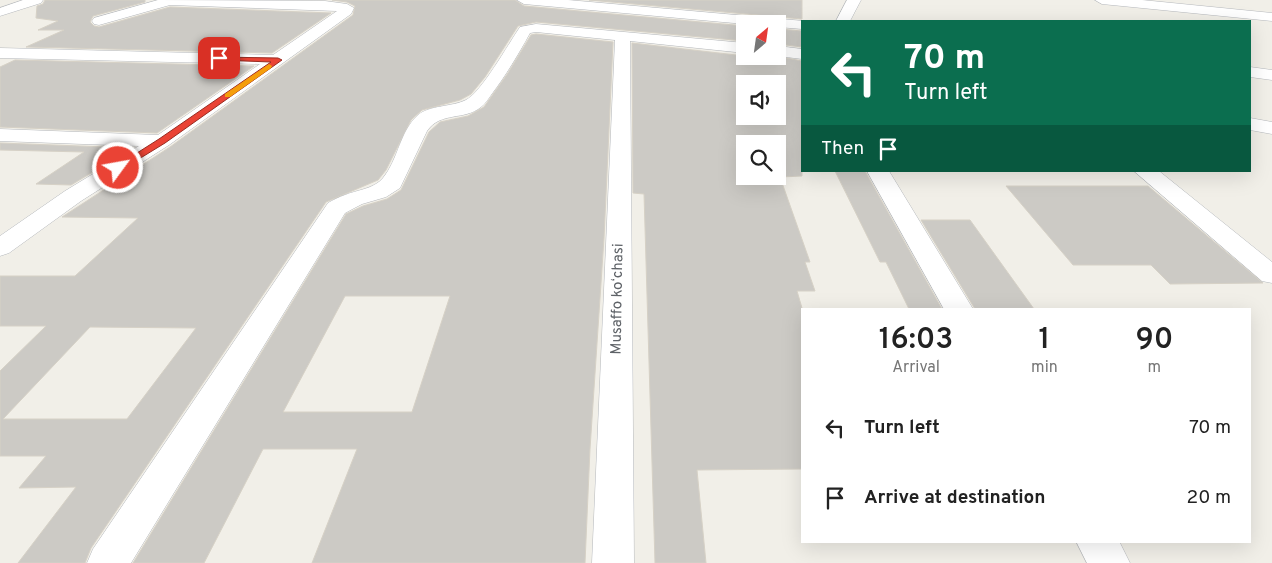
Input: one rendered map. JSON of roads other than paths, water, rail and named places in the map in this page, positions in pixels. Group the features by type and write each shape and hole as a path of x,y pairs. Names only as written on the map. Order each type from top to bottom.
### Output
{"street":[{"path":"0,12 36,0"},
{"path":"844,20 854,0"},
{"path":"1102,0 1272,17"},
{"path":"0,248 73,196 162,141 278,60 346,8 326,5 171,1 99,21"},
{"path":"530,14 572,5 801,25"},
{"path":"530,14 572,5"},
{"path":"530,14 623,35 736,47"},
{"path":"108,563 336,208 354,198 378,192 392,183 417,130 426,118 443,112 460,110 475,103 498,74 525,30 530,14"},
{"name":"Musaffo koʻchasi","path":"613,563 621,50 623,35"},
{"path":"0,53 278,60"},
{"path":"786,53 801,54"},
{"path":"1251,72 1272,75"},
{"path":"1251,124 1272,128"},
{"path":"0,135 162,141"},
{"path":"879,172 958,308"},
{"path":"1146,172 1272,275"},
{"path":"1097,543 1109,563"}]}
